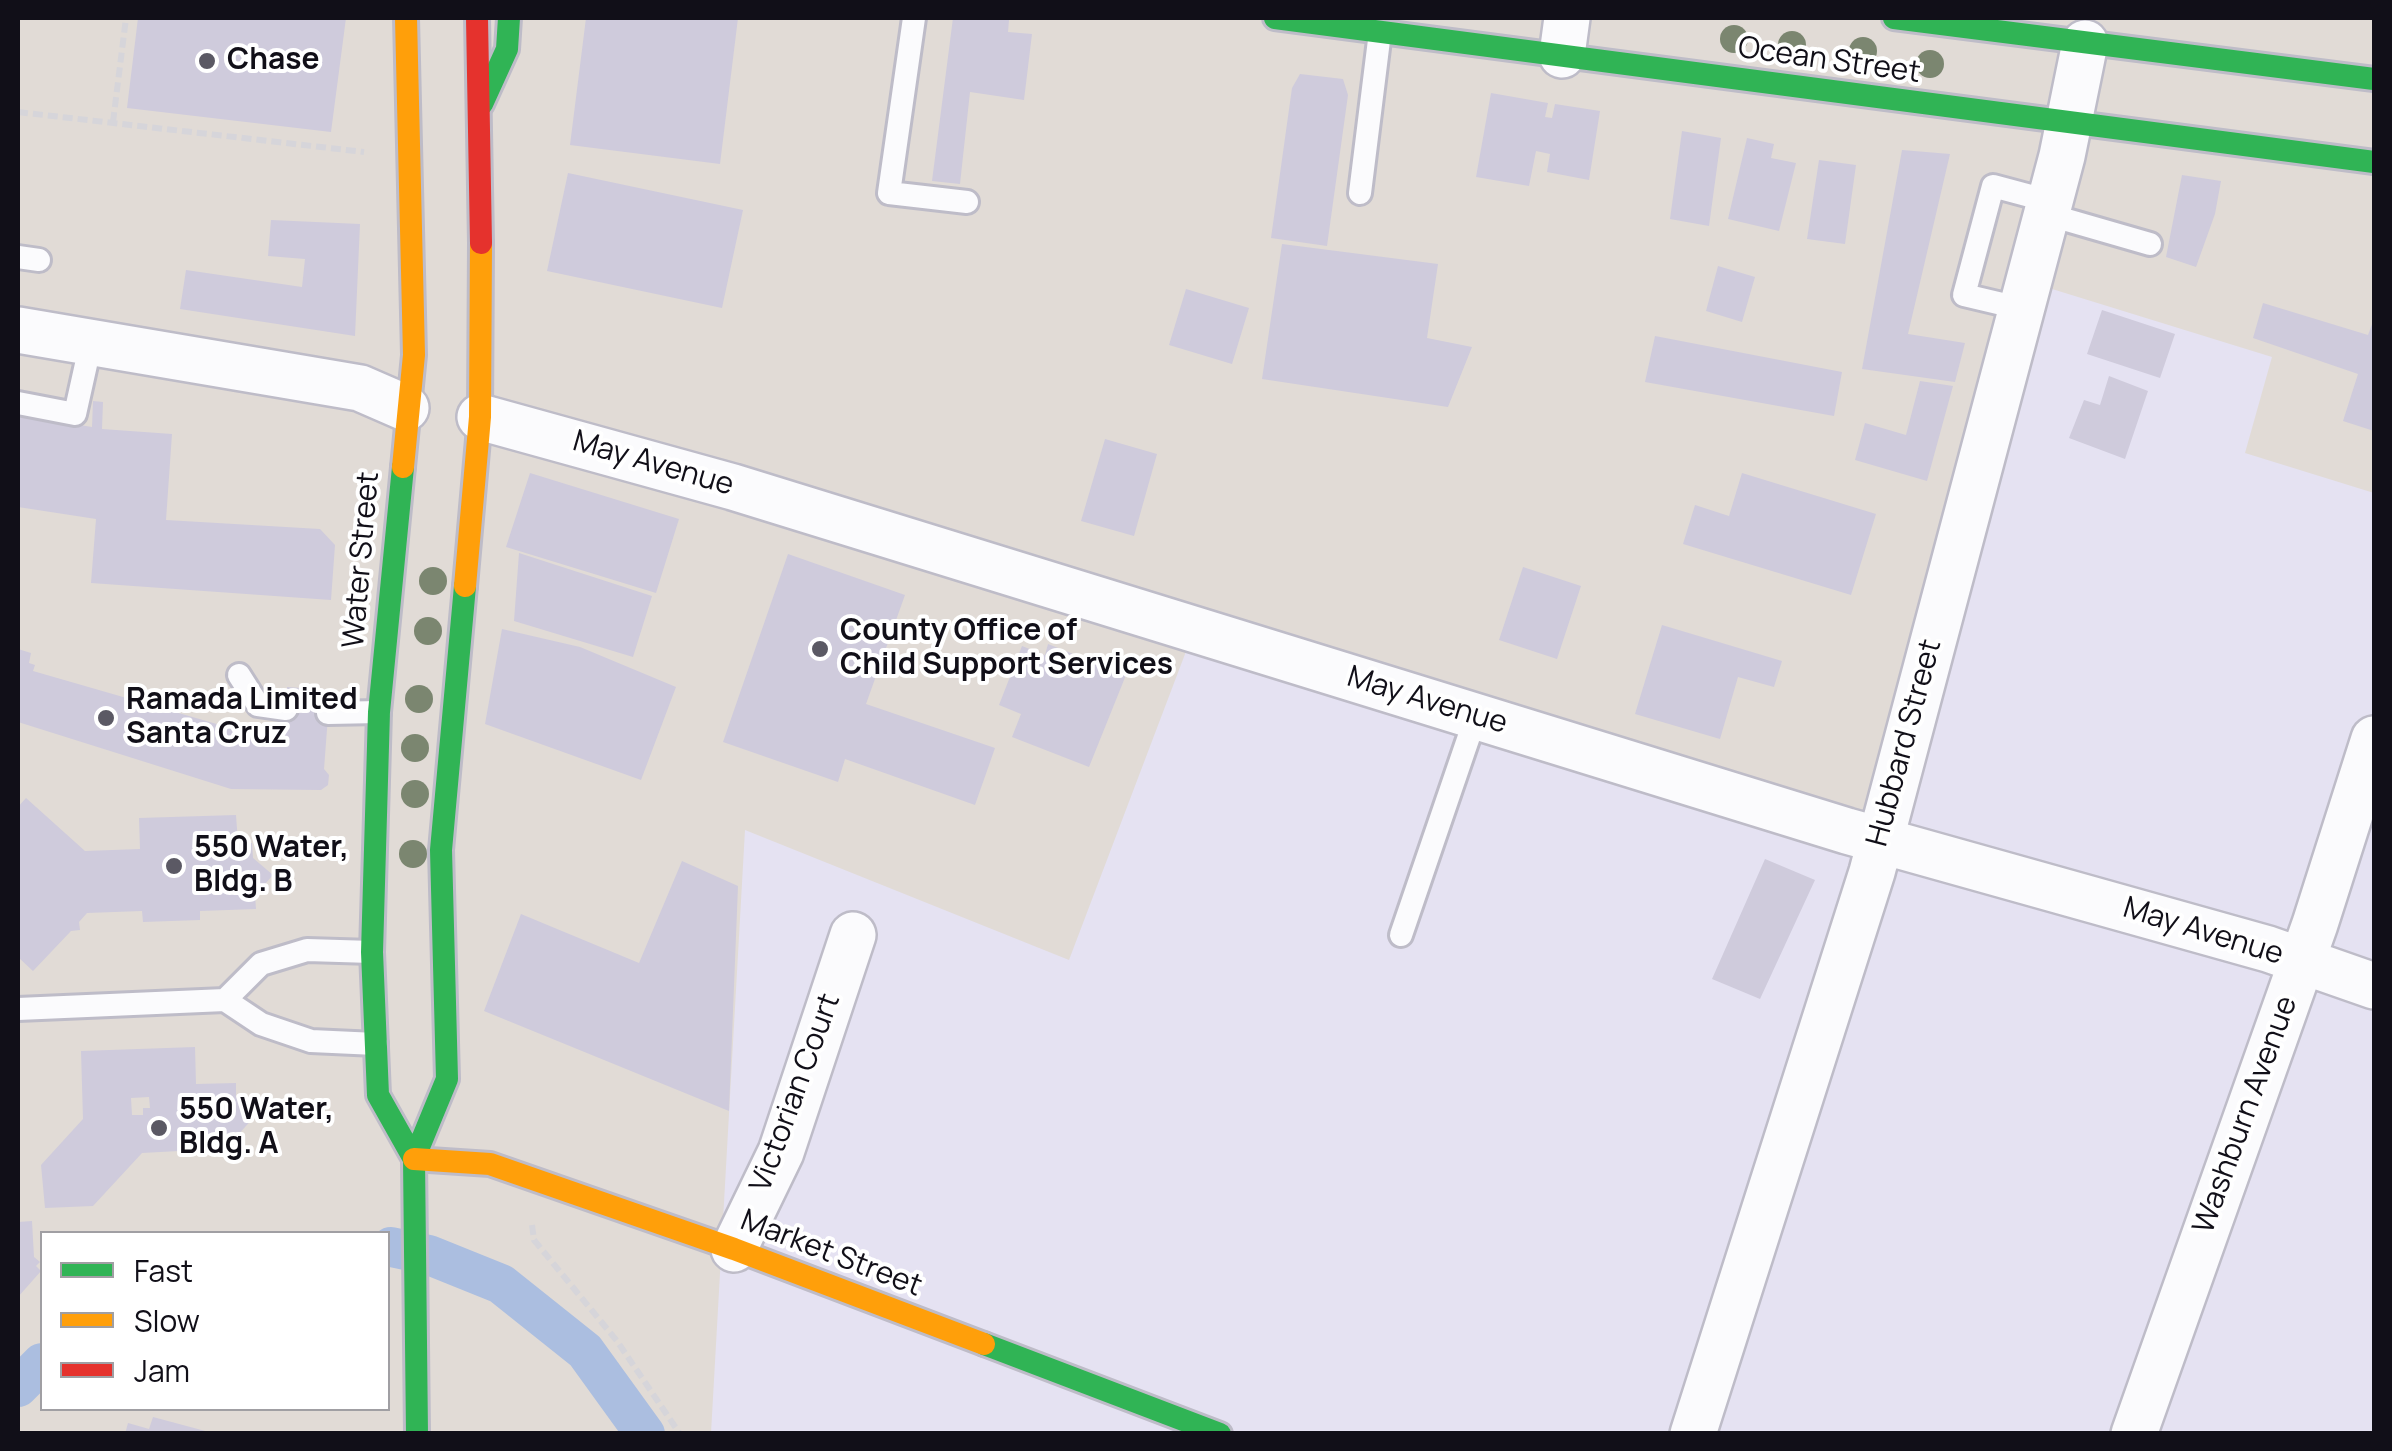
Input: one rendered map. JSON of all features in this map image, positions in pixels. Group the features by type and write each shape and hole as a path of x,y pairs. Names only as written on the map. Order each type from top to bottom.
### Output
{"main road":[{"name":"Water Street","path":"406,18 414,355 420,418 379,712 372,952 378,1095 415,1169"},
{"name":"Water Street","path":"418,1434 415,1169 447,1079 442,850 460,606 480,417 482,104 477,18"},
{"path":"482,104 506,49 510,18"},
{"name":"Ocean Street","path":"1275,18 1380,32 1564,36 2068,123 2374,162"},
{"name":"Ocean Street","path":"1894,18 1959,22 2085,43 2374,79"},
{"path":"444,540 460,606"},
{"name":"Market Street","path":"415,1169 490,1164 734,1249 1220,1434"}],"street":[{"name":"Hubbard Street","path":"1693,1434 1880,840 2048,208 2085,43"},
{"path":"18,330 360,388 420,418"},
{"name":"May Avenue","path":"480,417 733,487 1880,840 2268,949 2374,986"},
{"name":"Washburn Avenue","path":"2134,1434 2374,740"},
{"name":"Victorian Court","path":"734,1249 781,1152 853,935"}],"lane":[{"path":"914,18 889,192 967,202"},
{"path":"1360,194 1380,32"},
{"path":"2019,308 1964,295 1993,186 2150,244"},
{"path":"18,404 75,414 91,342"},
{"path":"239,674 258,705 286,709"},
{"path":"328,714 379,712"},
{"path":"1401,935 1476,716"},
{"path":"225,1000 262,964 307,950 372,952"},
{"path":"18,1010 225,1000 262,1024 310,1041 376,1044"}],"path":[{"path":"113,122 126,18"},
{"path":"18,112 373,154"},
{"path":"531,1214 534,1240 617,1341 680,1434"}],"shaded area":[{"path":"18,18 2374,18 2374,493 2245,453 2272,357 2023,280 1870,838 1193,633 1069,960 745,830 711,1433 18,1433"}],"building":[{"path":"138,18 346,18 331,132 127,108"},
{"path":"586,18 738,18 720,164 570,145"},
{"path":"953,18 1009,20 1008,32 1032,34 1024,100 970,92 960,184 932,181"},
{"path":"1300,74 1343,79 1348,95 1327,246 1271,238 1292,88"},
{"path":"1491,93 1548,103 1545,117 1552,118 1555,104 1600,111 1589,180 1547,172 1550,154 1536,151 1529,186 1476,177"},
{"path":"1682,131 1721,138 1709,226 1670,219"},
{"path":"1747,138 1774,144 1771,158 1796,163 1779,231 1728,219"},
{"path":"1902,150 1950,154 1908,334 1965,343 1955,382 1862,369"},
{"path":"1819,160 1856,165 1845,244 1807,239"},
{"path":"568,173 743,210 722,308 547,271"},
{"path":"2182,175 2221,181 2215,214 2196,267 2166,257"},
{"path":"271,220 360,224 355,336 180,309 186,270 302,287 305,259 268,256"},
{"path":"1282,244 1438,264 1427,338 1472,347 1448,407 1262,379"},
{"path":"1718,266 1755,277 1742,322 1706,311"},
{"path":"1186,289 1249,308 1232,364 1169,345"},
{"path":"2263,303 2368,335 2374,319 2374,431 2343,421 2358,374 2253,338"},
{"path":"2102,310 2175,334 2160,378 2087,354"},
{"path":"1655,336 1842,372 1834,416 1645,382"},
{"path":"2109,376 2148,391 2125,459 2069,438 2084,400 2100,405"},
{"path":"1920,381 1953,386 1927,481 1855,460 1865,423 1906,435"},
{"path":"93,401 103,402 102,429 172,434 166,520 320,529 335,545 331,600 91,583 96,519 18,507 18,415 92,427"},
{"path":"1105,439 1157,454 1134,536 1081,521"},
{"path":"530,473 679,519 656,593 506,547"},
{"path":"1742,473 1876,514 1851,595 1683,544 1695,505 1729,516"},
{"path":"519,553 652,596 633,657 514,621"},
{"name":"County Office of Child Support Services","path":"788,554 905,595 866,704 995,748 975,805 845,759 838,782 723,742"},
{"path":"1523,567 1581,586 1557,659 1499,640"},
{"path":"1662,625 1782,661 1774,687 1738,677 1720,739 1635,714"},
{"path":"502,629 580,647 676,687 641,780 485,724"},
{"path":"1048,644 1126,675 1089,767 1012,737 1021,714 999,705 1022,646 1045,655"},
{"name":"Ramada Limited Santa Cruz","path":"18,649 31,653 29,663 35,665 33,671 234,729 284,729 287,687 330,690 324,769 329,775 328,785 321,790 231,789 18,722"},
{"name":"550 Water, Bldg. B","path":"26,798 85,851 140,849 139,818 236,815 238,843 252,843 253,858 273,875 255,895 256,909 200,911 200,920 143,922 142,911 87,913 79,922 80,930 71,931 33,971 18,957 18,807"},
{"path":"1765,859 1815,880 1760,999 1712,979"},
{"path":"682,861 738,886 729,1111 484,1011 521,914 639,963"},
{"name":"550 Water, Bldg. A","path":"195,1047 196,1084 236,1083 236,1097 256,1115 235,1138 235,1148 142,1153 93,1206 45,1208 41,1165 83,1119 81,1051","holes":["149,1097 150,1108 143,1108 143,1115 132,1115 131,1098"]},
{"path":"32,1221 34,1257 40,1262 36,1266 40,1272 18,1297 18,1222"},
{"path":"153,1417 209,1434 125,1434 128,1423 149,1429"}],"waterway":[{"path":"391,1247 429,1255 501,1284 585,1351 645,1434"},
{"path":"18,1387 40,1365"}],"traffic: fast":[{"path":"482,104 507,49 509,18"},
{"path":"1275,18 2374,162"},
{"path":"1894,18 2374,79"},
{"path":"403,467 379,712 372,952 378,1095 414,1159"},
{"path":"417,1434 414,1159 447,1079 441,850 465,586"},
{"path":"984,1344 1220,1434"}],"traffic: slow":[{"path":"403,467 414,355 406,18"},
{"path":"465,586 480,417 481,243"},
{"path":"414,1159 490,1164 734,1249 984,1344"}],"traffic: jam":[{"path":"477,18 481,243"}],"place":[{"name":"Chase","path":"207,61"},
{"name":"County Office of Child Support Services","path":"820,649"},
{"name":"Ramada Limited Santa Cruz","path":"106,718"},
{"name":"550 Water, Bldg. B","path":"174,866"},
{"name":"550 Water, Bldg. A","path":"159,1128"}]}
